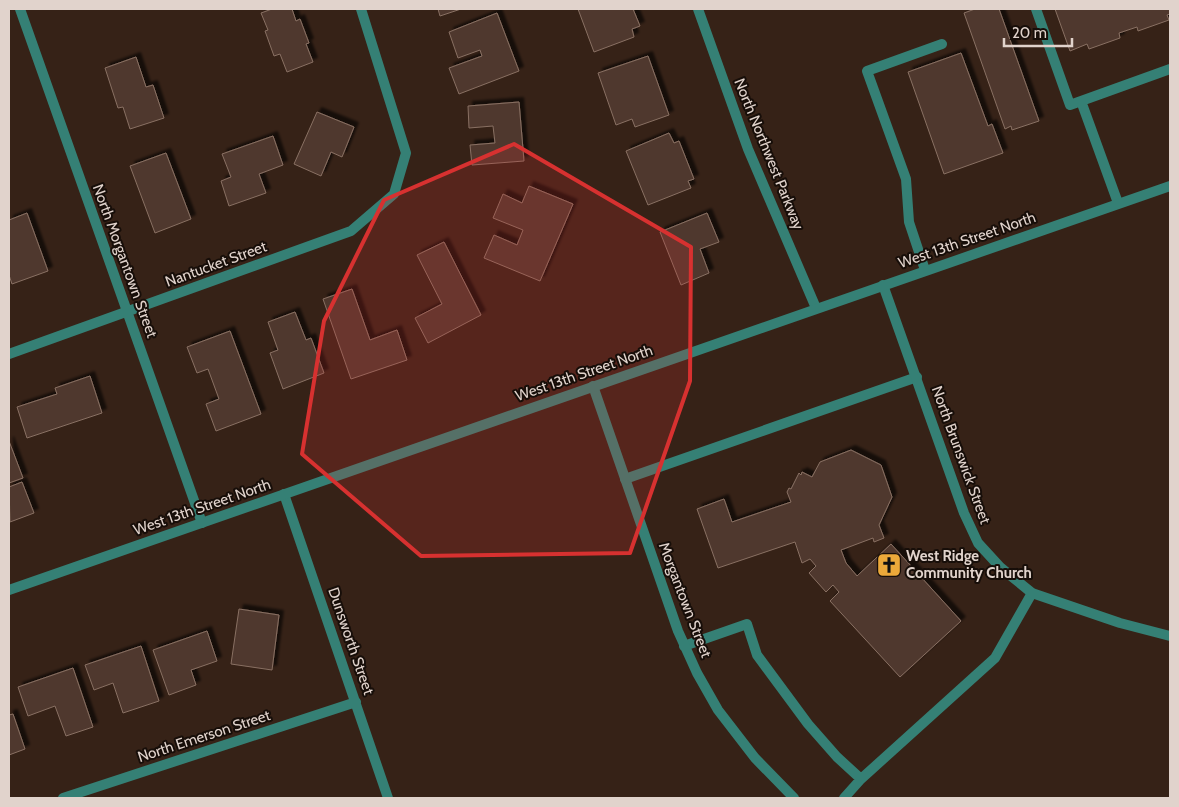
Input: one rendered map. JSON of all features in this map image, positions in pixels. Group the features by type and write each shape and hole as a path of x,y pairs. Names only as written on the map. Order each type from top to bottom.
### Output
{"street":[{"name":"North Morgantown Street","path":"20,9 202,522"},
{"name":"Nantucket Street","path":"9,354 351,231 394,194 406,153 361,9"},
{"name":"North Northwest Parkway","path":"698,9 748,149 816,308"},
{"path":"1036,9 1070,105 1170,69"},
{"path":"925,270 908,222 906,180 867,70 942,44"},
{"path":"1081,101 1118,203"},
{"name":"West 13th Street North","path":"9,590 1170,186"},
{"name":"North Brunswick Street","path":"883,285 964,513 978,543 1000,567 1032,593 1120,623 1170,636"},
{"path":"625,479 917,378"},
{"name":"Morgantown Street","path":"593,386 684,646 718,710 755,758 794,798"},
{"name":"Dunsworth Street","path":"284,494 388,798"},
{"path":"844,798 861,779 995,658 1032,593"},
{"path":"684,646 747,624 757,656 802,716 837,757 861,779"},
{"name":"North Emerson Street","path":"63,798 356,702"}],"highlighted area":[{"path":"514,144 691,247 690,381 630,553 421,556 302,454 324,321 384,200"}],"building":[{"path":"272,9 292,9 296,21 300,19 309,43 306,44 313,62 287,72 280,54 274,56 265,31 268,30 261,13"},
{"path":"438,9 461,9 440,16"},
{"path":"578,9 633,9 640,26 632,29 634,37 594,52"},
{"path":"975,9 999,9 1039,121 1012,130 1011,126 1005,129 964,13"},
{"path":"1055,9 1170,9 1170,14 1167,15 1169,20 1138,31 1137,27 1119,33 1120,38 1089,49 1087,44 1070,51"},
{"path":"497,13 519,71 459,94 449,68 482,56 480,50 458,58 449,32"},
{"path":"961,53 988,126 992,124 1003,153 944,174 908,72"},
{"path":"648,56 669,115 635,127 632,119 616,125 598,73"},
{"path":"136,57 146,87 153,85 164,118 130,129 123,107 118,108 105,68"},
{"path":"519,102 524,161 472,165 470,145 495,143 493,126 469,128 468,106"},
{"path":"317,112 354,127 342,157 331,152 321,176 294,164"},
{"path":"669,133 674,143 679,141 694,179 688,181 691,188 648,205 626,151"},
{"path":"273,136 283,165 259,174 266,193 229,206 221,181 231,177 222,154"},
{"path":"166,153 191,219 155,233 130,166"},
{"path":"529,186 573,204 540,281 484,258 494,235 517,245 523,230 493,218 503,194 522,203"},
{"path":"27,213 48,271 12,284 9,275 9,220"},
{"path":"707,213 719,242 700,249 709,273 681,285 660,232"},
{"path":"444,242 481,315 428,343 415,318 442,304 417,255"},
{"path":"352,289 370,340 397,330 407,360 351,379 323,299"},
{"path":"295,312 306,340 311,338 324,373 283,389 270,353 278,350 268,322"},
{"path":"230,331 261,414 216,431 206,404 219,399 208,369 197,373 187,347"},
{"path":"90,376 102,413 27,438 17,407 57,394 55,388"},
{"path":"9,441 23,478 9,483"},
{"name":"West Ridge Community Church","path":"851,450 881,465 892,497 879,525 884,538 874,542 873,538 841,550 846,563 857,576 891,544 961,621 900,677 830,601 839,592 833,585 826,592 809,573 816,566 810,559 802,563 795,542 718,568 697,509 724,499 732,522 791,502 787,492 789,488 791,489 799,473 801,475 802,472 812,477 820,462"},
{"path":"22,482 34,513 10,522 9,487"},
{"path":"239,609 279,615 272,670 231,664"},
{"path":"207,631 217,661 191,670 196,685 169,695 153,650"},
{"path":"141,646 159,701 123,713 113,683 94,690 85,665"},
{"path":"73,668 93,727 66,736 55,706 28,716 18,687"},
{"path":"13,714 25,749 9,755 9,715"}],"place":[{"name":"West Ridge Community Church","path":"889,565"}]}
